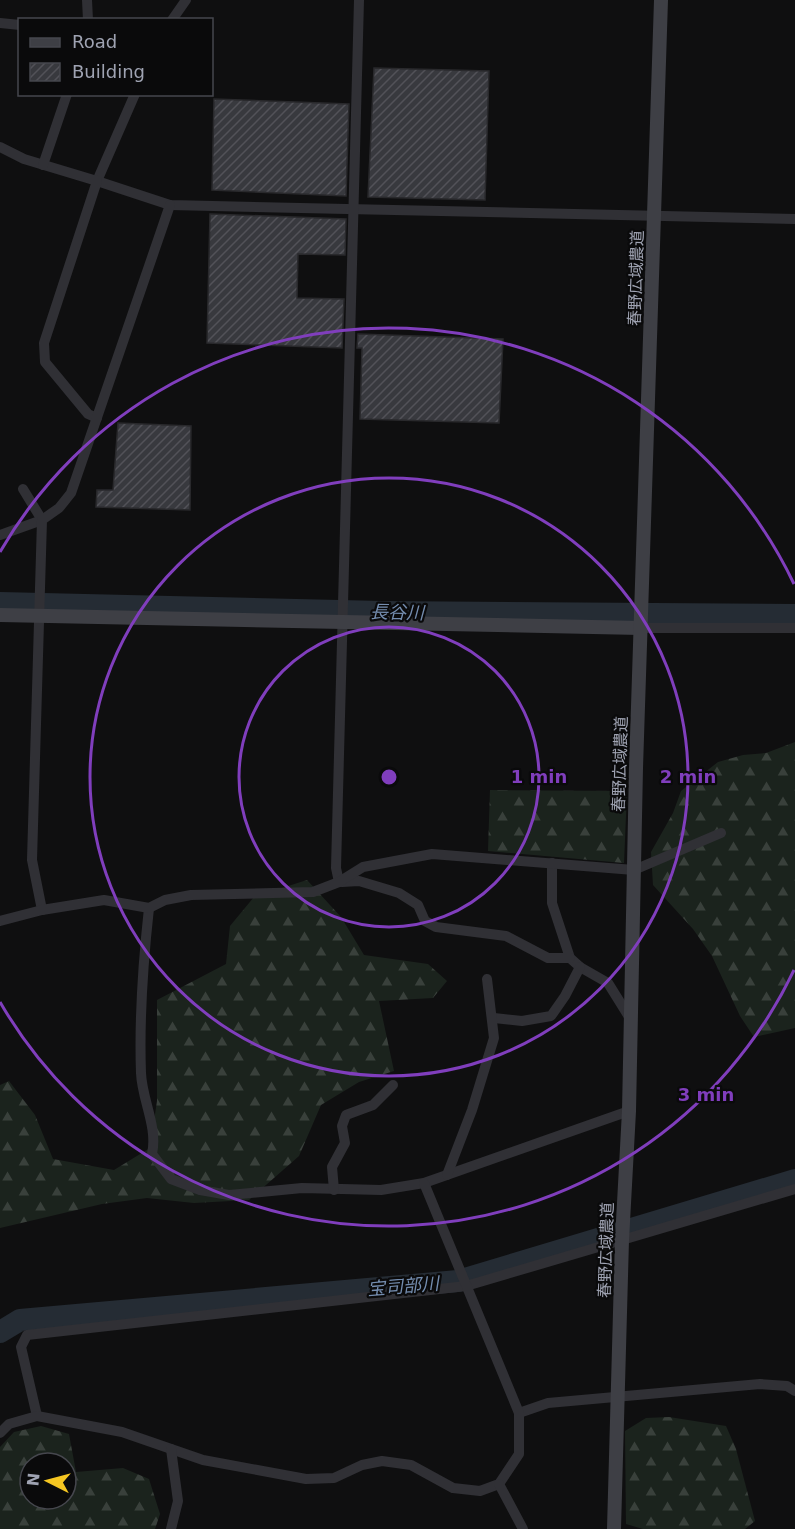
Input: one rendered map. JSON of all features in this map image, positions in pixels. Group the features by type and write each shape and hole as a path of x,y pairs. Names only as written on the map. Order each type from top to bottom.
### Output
{"street":[{"path":"87,0 88,18"},
{"path":"173,18 186,0"},
{"path":"339,882 336,868 359,0"},
{"name":"春野広域農道","path":"614,1529 622,1238 629,1111 640,628 661,0"},
{"path":"0,23 18,25"},
{"path":"44,165 66,96"},
{"path":"97,418 88,414 45,362 44,343 97,181 134,96"},
{"path":"0,147 44,165 170,205 795,219"},
{"path":"0,535 42,520 59,508 71,493 170,205"},
{"path":"23,489 42,520 32,860 42,910"},
{"path":"0,615 40,608 343,614 640,628 795,627"},
{"path":"0,921 42,910 104,900 149,908 165,900 191,895 313,892 339,882 363,867 432,854 634,870 721,832"},
{"path":"552,863 552,903 570,958 580,967 608,982 631,1020"},
{"path":"339,882 359,881 399,893 417,905 425,921 436,927 506,936 548,958 570,958"},
{"path":"149,908 140,1028 141,1077 155,1140 152,1154 171,1179 200,1190 230,1195 292,1189 381,1190 424,1184 629,1111"},
{"path":"494,1018 522,1021 551,1016 580,967"},
{"path":"447,1175 472,1110 494,1038 494,1018 487,979"},
{"path":"334,1190 332,1167 345,1143 342,1126 346,1114 373,1105 393,1085"},
{"path":"0,1433 9,1424 37,1416 122,1432 203,1460 306,1479 334,1478 363,1465 382,1461 411,1465 453,1488 480,1491 500,1484 519,1454 519,1413 424,1184"},
{"path":"37,1416 21,1347 27,1335 466,1286 622,1238 795,1189"},
{"path":"519,1413 548,1404 760,1384 787,1386 795,1391"},
{"path":"171,1449 178,1501 171,1529"},
{"path":"500,1484 523,1529"}],"green space":[{"path":"795,742 795,1028 754,1037 740,1016 712,956 693,929 653,885 651,852 673,813 681,791 718,762 743,755 766,753"},
{"path":"490,790 627,791 624,863 488,851"},
{"path":"307,880 341,917 364,955 428,964 447,981 433,998 379,1001 394,1071 359,1082 321,1105 299,1156 249,1200 194,1203 147,1198 102,1204 0,1228 0,1085 9,1081 35,1115 53,1159 114,1170 150,1148 157,1101 157,1000 226,964 230,926 254,897"},
{"path":"669,1417 726,1426 736,1449 755,1521 745,1529 643,1529 626,1524 625,1431 646,1418"},
{"path":"41,1426 69,1434 72,1451 18,1451 18,1511 78,1511 78,1472 123,1468 149,1479 160,1514 155,1529 0,1529 0,1447 14,1432"}],"building":[{"path":"374,68 489,71 485,200 368,197"},
{"path":"214,99 349,104 346,196 212,190"},
{"path":"210,214 346,219 345,255 298,254 297,298 344,299 342,348 207,343"},
{"path":"358,334 503,339 499,423 360,419 362,348 357,348"},
{"path":"118,423 191,426 190,510 96,507 97,490 113,490"}],"waterway":[{"name":"長谷川","path":"0,603 382,612 795,615"},
{"name":"宝司部川","path":"0,1332 20,1320 458,1281 795,1180"}]}
